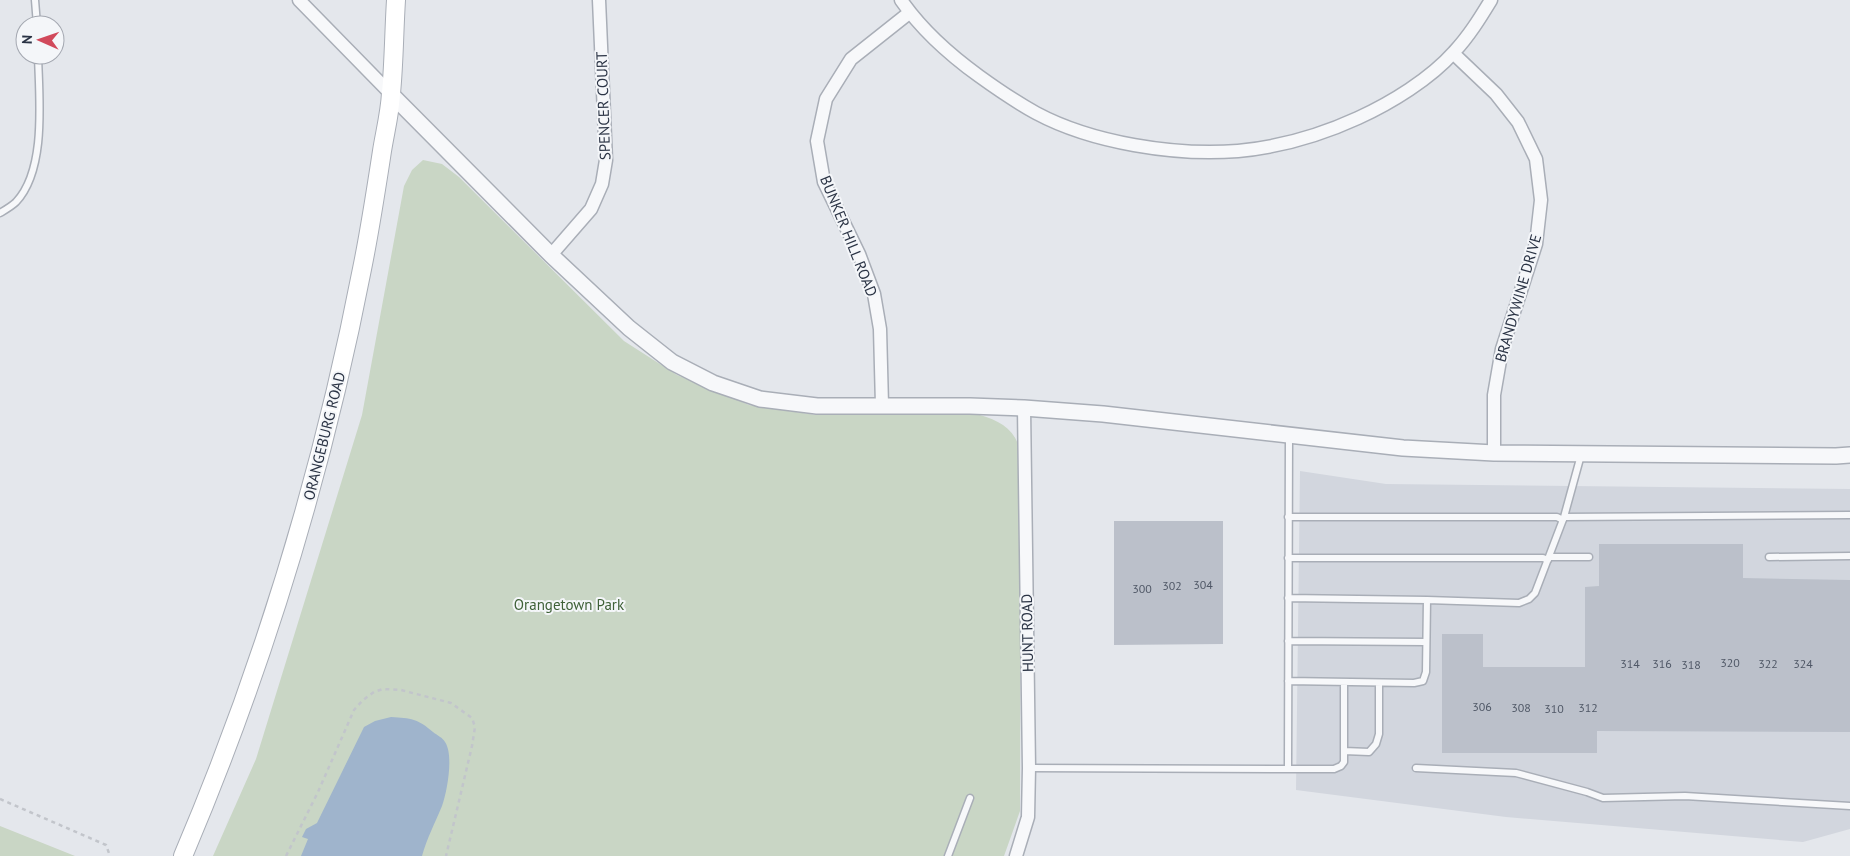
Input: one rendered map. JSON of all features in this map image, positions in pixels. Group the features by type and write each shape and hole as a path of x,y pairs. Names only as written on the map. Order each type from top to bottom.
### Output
{"main road":[{"name":"ORANGEBURG ROAD","path":"183,856 205,804 248,687 289,565 322,448 350,334 372,217 392,94 396,0"}],"street":[{"path":"299,0 551,255 629,328 672,362 713,384 760,399 817,406 882,405 1024,408 1103,414 1403,448 1494,453 1850,455"},
{"name":"SPENCER COURT","path":"551,255 591,209 602,184 606,160 599,0"},
{"path":"901,0 909,12 938,42 965,65 996,88 1037,113 1082,132 1134,145 1184,151 1238,151 1289,142 1335,129 1379,108 1417,84 1454,54 1491,0"},
{"name":"BUNKER HILL ROAD","path":"882,405 880,329 874,294 859,254 824,182 817,141 826,99 851,60 909,12"},
{"name":"BRANDYWINE DRIVE","path":"1454,54 1496,94 1518,122 1536,159 1541,200 1536,244 1502,349 1494,395 1494,453"},
{"name":"HUNT ROAD","path":"1016,856 1028,817 1030,768 1024,408"}],"lane":[{"path":"35,0 36,15"},
{"path":"0,213 16,202 30,180 36,160 39,133 38,65"},
{"path":"1288,769 1289,435"},
{"path":"1288,598 1519,603 1529,599 1535,593 1564,518 1581,454"},
{"path":"1288,517 1564,518 1850,515"},
{"path":"1769,557 1850,556"},
{"path":"1288,558 1589,557"},
{"path":"1288,681 1414,683 1423,681 1426,672 1427,600"},
{"path":"1288,641 1426,642"},
{"path":"1030,768 1334,769 1341,766 1344,762 1344,682"},
{"path":"1344,752 1369,752 1376,744 1379,734 1379,683"},
{"path":"1416,768 1516,773 1587,792 1602,798 1684,796 1850,806"},
{"path":"948,856 970,798"}],"path":[{"path":"286,856 314,800 354,710 374,692 383,689 400,690 450,703 472,718 475,727 472,746 446,856"},
{"path":"0,799 106,845 110,856"}],"shaded area":[{"path":"1300,471 1386,484 1850,489 1850,829 1803,842 1506,817 1296,790"}],"green space":[{"name":"Orangetown Park","path":"423,160 442,164 459,177 624,341 677,375 749,405 816,415 980,415 995,420 1007,428 1016,440 1021,456 1020,811 1004,856 213,856 256,759 362,415 404,186 412,170"},
{"path":"0,826 75,856 0,856"}],"water":[{"path":"391,717 418,722 443,739 448,748 449,774 446,792 422,856 301,856 308,839 302,837 306,829 317,823 364,727 375,721"}],"building":[{"path":"1114,521 1223,521 1223,644 1114,645"},
{"path":"1599,544 1743,544 1743,578 1850,580 1850,732 1597,731 1597,753 1442,753 1442,634 1483,634 1483,667 1585,667 1585,587 1599,586"}]}
